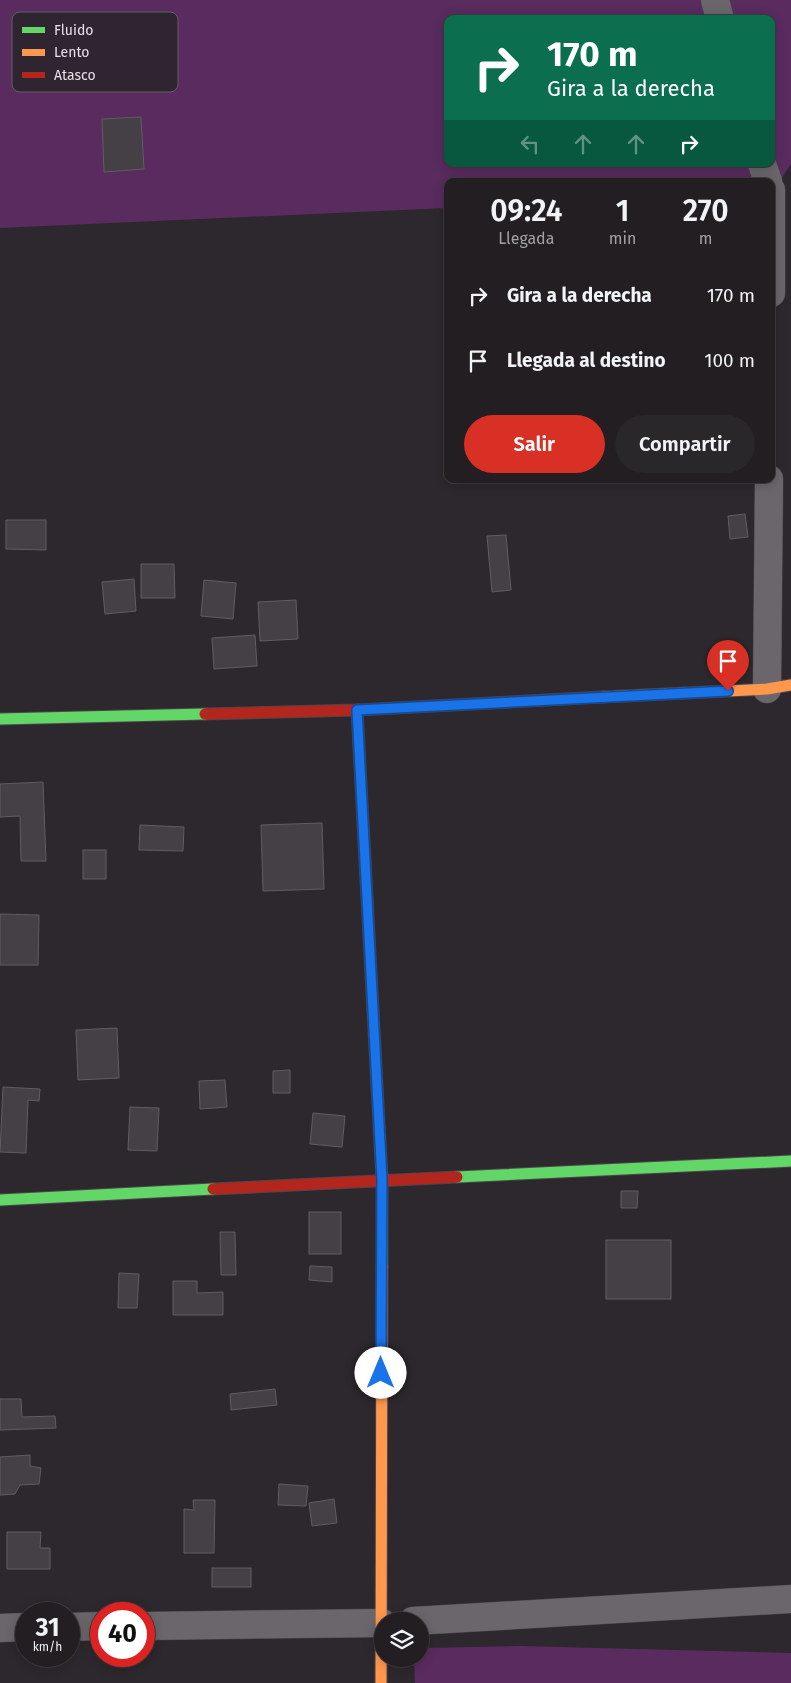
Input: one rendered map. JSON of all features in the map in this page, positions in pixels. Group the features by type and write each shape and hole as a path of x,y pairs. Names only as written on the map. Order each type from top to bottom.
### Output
{"main road":[{"path":"0,719 357,710 779,687"},
{"path":"357,710 382,1180 381,1612"},
{"path":"0,1200 791,1161"},
{"path":"380,1667 380,1683"}],"street":[{"path":"714,0 719,15"},
{"path":"769,483 779,687"},
{"path":"429,1620 791,1599"},
{"path":"155,1626 374,1623"},
{"path":"0,1628 15,1627"}],"shaded area":[{"path":"0,0 791,0 791,164 775,188 775,178 444,178 444,208 0,228"},
{"path":"521,1646 791,1653 791,1683 415,1683 414,1667 429,1667 429,1648"}],"building":[{"path":"141,117 144,169 104,172 102,119"},
{"path":"745,514 748,537 730,539 728,516"},
{"path":"6,520 46,520 46,550 6,549"},
{"path":"506,535 511,590 492,592 487,536"},
{"path":"141,564 174,564 175,598 141,598"},
{"path":"134,579 136,611 105,614 102,582"},
{"path":"204,580 236,583 233,619 201,616"},
{"path":"296,600 298,639 260,641 258,602"},
{"path":"255,635 257,666 214,669 212,638"},
{"path":"43,782 46,861 21,861 20,816 0,817 0,784"},
{"path":"322,823 324,889 263,891 261,825"},
{"path":"140,825 184,827 183,851 139,850"},
{"path":"83,850 106,850 106,879 83,879"},
{"path":"0,914 39,915 38,965 0,965"},
{"path":"117,1028 119,1078 78,1080 76,1030"},
{"path":"290,1070 290,1093 273,1093 273,1071"},
{"path":"225,1080 227,1107 200,1109 199,1081"},
{"path":"3,1087 40,1089 39,1101 28,1100 26,1153 0,1152"},
{"path":"130,1107 159,1108 157,1151 128,1150"},
{"path":"313,1113 345,1116 342,1147 310,1144"},
{"path":"621,1191 638,1191 637,1208 621,1208"},
{"path":"309,1212 341,1212 341,1254 309,1254"},
{"path":"220,1232 235,1232 236,1275 221,1275"},
{"path":"606,1240 671,1240 671,1299 606,1299"},
{"path":"310,1266 332,1267 332,1282 309,1280"},
{"path":"119,1273 139,1274 137,1308 118,1308"},
{"path":"173,1281 197,1281 197,1293 223,1292 223,1315 173,1315"},
{"path":"275,1389 277,1405 231,1410 230,1394"},
{"path":"0,1399 21,1399 22,1417 55,1416 56,1428 0,1430"},
{"path":"30,1455 30,1466 41,1468 39,1484 20,1485 15,1494 0,1495 0,1457"},
{"path":"279,1484 308,1486 306,1506 278,1505"},
{"path":"334,1499 337,1523 312,1526 309,1503"},
{"path":"193,1500 215,1500 214,1553 184,1553 184,1509 194,1510"},
{"path":"7,1532 41,1532 40,1548 50,1548 50,1569 7,1569"},
{"path":"212,1568 251,1568 251,1587 212,1587"}],"traffic: fast":[{"path":"0,719 205,714"},
{"path":"373,1011 382,1180 382,1267"},
{"path":"457,1177 791,1161"},
{"path":"0,1200 213,1189"}],"traffic: slow":[{"path":"603,697 767,689 791,685"},
{"path":"381,1683 382,1267"}],"traffic: jam":[{"path":"205,714 357,710 603,697"},
{"path":"357,710 373,1011"},
{"path":"213,1189 457,1177"}],"route":[{"path":"381,1373 382,1180 357,710 728,691"}]}
